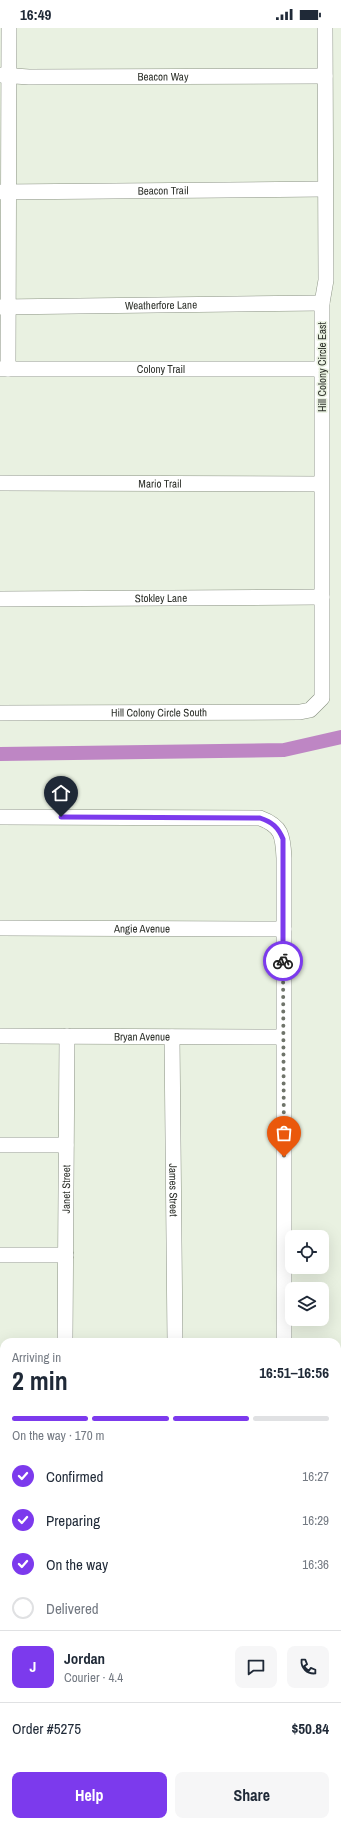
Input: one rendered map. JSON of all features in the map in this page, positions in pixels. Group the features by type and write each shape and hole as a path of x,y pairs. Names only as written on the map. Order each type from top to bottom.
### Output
{"street":[{"path":"4,369 4,75 8,28"},
{"name":"Hill Colony Circle East","path":"316,705 322,698 321,369 322,303 326,280 326,28"},
{"name":"Beacon Way","path":"4,75 29,77 325,76"},
{"name":"Beacon Trail","path":"4,192 326,189"},
{"name":"Weatherfore Lane","path":"4,307 322,303"},
{"name":"Colony Trail","path":"4,369 321,369"},
{"name":"Mario Trail","path":"0,483 321,484"},
{"name":"Stokley Lane","path":"0,599 322,597"},
{"name":"Hill Colony Circle South","path":"0,713 300,712 310,710 316,705"},
{"path":"0,817 260,818 272,822 279,830 283,839 284,858 284,1338"},
{"name":"Angie Avenue","path":"0,928 284,929"},
{"name":"Bryan Avenue","path":"0,1036 283,1037"},
{"name":"Janet Street","path":"65,1338 67,1036"},
{"name":"James Street","path":"172,1037 175,1338"},
{"path":"0,1145 66,1145"},
{"path":"0,1255 66,1255"}],"waterway":[{"path":"0,754 284,750 341,737"}],"way so far":[{"path":"283,961 284,1157"}],"route":[{"path":"61,817 260,818 272,822 279,830 283,839 283,961"}]}
